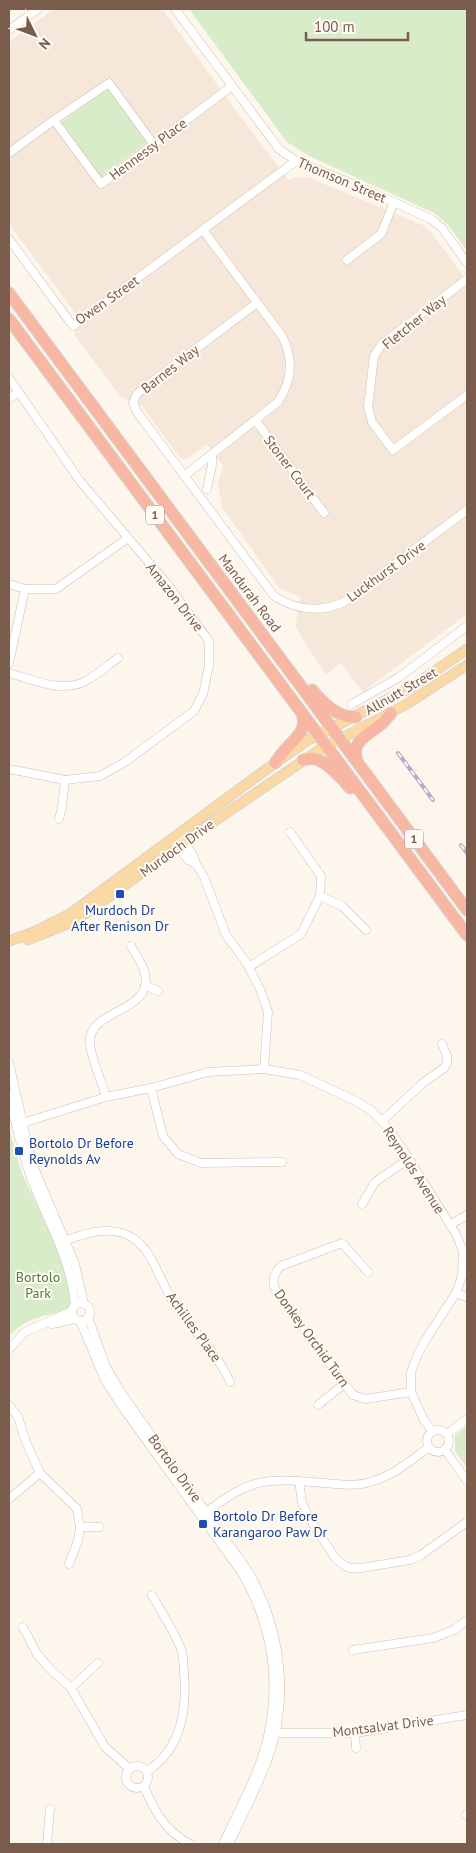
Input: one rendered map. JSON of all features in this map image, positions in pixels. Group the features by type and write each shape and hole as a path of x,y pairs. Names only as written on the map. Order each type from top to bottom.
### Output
{"highway":[{"name":"Mandurah Road","path":"9,293 467,910"},
{"name":"1","path":"9,319 467,935"},
{"path":"276,653 326,705 342,716 356,717"},
{"path":"275,763 286,748 296,741 302,731 304,722 302,712"},
{"path":"361,767 356,755 358,744 391,713"},
{"path":"303,760 314,758 321,762 338,775 355,795 378,815"}],"main road":[{"name":"Allnutt Street","path":"332,728 412,687 467,649"},
{"name":"Allnutt Street","path":"340,738 391,713 451,677 467,665"},
{"name":"Murdoch Drive","path":"9,947 50,933 75,921 275,763 318,734 332,728"},
{"name":"Murdoch Drive","path":"9,941 34,932 70,914 178,841 340,738"}],"street":[{"path":"9,30 38,9"},
{"name":"Thomson Street","path":"175,9 279,149 296,161 424,215 442,228 467,263"},
{"path":"9,153 109,83 154,145"},
{"name":"Hennessy Place","path":"54,120 102,184 232,86"},
{"path":"184,476 278,402 290,378 290,355 287,346 203,230 296,161"},
{"path":"347,260 381,234 394,202"},
{"name":"Owen Street","path":"9,239 73,326 203,230"},
{"name":"Fletcher Way","path":"467,279 382,344 374,356 368,408 372,422 393,450 467,395"},
{"name":"Barnes Way","path":"184,476 137,412 133,403 137,394 145,387 257,303"},
{"name":"Amazon Drive","path":"9,378 80,481 168,585 209,641 207,682 194,711 125,762 100,776 65,780 9,768"},
{"path":"9,399 18,392"},
{"name":"Stoner Court","path":"256,421 324,513"},
{"path":"207,489 212,465 212,454"},
{"name":"Luckhurst Drive","path":"184,476 268,590 287,604 300,608 327,608 344,602 467,510"},
{"path":"9,584 25,589 56,589 128,538"},
{"path":"9,663 25,589"},
{"path":"352,704 390,684 467,626"},
{"path":"9,673 57,686 71,686 88,680 118,658"},
{"path":"59,820 65,780"},
{"path":"249,967 301,934 320,896 321,876 290,832"},
{"path":"178,841 193,855 208,885 226,935 249,967 260,989 268,1012 264,1069"},
{"path":"320,896 342,906 366,930"},
{"path":"106,1096 89,1043 100,1021 131,1005 141,994 145,985 146,974 131,946"},
{"path":"145,985 158,991"},
{"path":"382,1121 423,1083 444,1068 447,1063 447,1056 442,1044"},
{"name":"Bortolo Drive","path":"9,1063 19,1124"},
{"name":"Reynolds Avenue","path":"19,1124 106,1096 151,1088 208,1072 264,1069 300,1075 361,1104 382,1121 409,1159 450,1225 463,1251 462,1276 456,1293 418,1354 411,1372 411,1392 424,1422 433,1431"},
{"path":"151,1088 163,1136 178,1154 201,1163 282,1162"},
{"name":"Bortolo Drive","path":"9,1094 36,1176 63,1241 75,1264 84,1304 89,1310 78,1315"},
{"path":"362,1204 375,1182 409,1159"},
{"path":"450,1225 467,1216"},
{"name":"Achilles Place","path":"63,1241 86,1232 105,1230 124,1234 139,1242 151,1258 173,1301 222,1366 230,1382"},
{"name":"Bortolo Drive","path":"63,1241 78,1315 105,1380 123,1408 204,1514 256,1598 266,1628 272,1661 274,1688 272,1733 267,1761 229,1844"},
{"name":"Donkey Orchid Turn","path":"368,1272 342,1243 282,1266 274,1276 273,1281 276,1291 353,1395 365,1399 411,1392"},
{"path":"456,1293 467,1297"},
{"path":"9,1349 25,1332 40,1325 78,1315 84,1304"},
{"path":"318,1406 344,1384"},
{"path":"9,1406 18,1417 26,1442 40,1473 77,1508 80,1527 78,1541 69,1564"},
{"path":"447,1434 467,1419"},
{"path":"442,1430 450,1438 449,1445 445,1450 437,1452 429,1447 427,1439 433,1431 442,1430"},
{"path":"204,1514 249,1485 268,1480 349,1485 370,1483 390,1476 429,1447"},
{"path":"445,1450 467,1480"},
{"path":"9,1499 40,1473"},
{"path":"299,1481 302,1503 314,1526 336,1559 350,1568 410,1560 421,1555 467,1522"},
{"path":"80,1527 99,1528"},
{"path":"147,1771 159,1764 174,1742 183,1716 185,1685 182,1651 152,1595"},
{"path":"353,1650 433,1638 454,1630 467,1620"},
{"path":"23,1627 37,1654 71,1688 105,1748 130,1769"},
{"path":"71,1688 98,1663"},
{"name":"Montsalvat Drive","path":"272,1733 355,1732 467,1715"},
{"path":"355,1732 356,1748"},
{"name":"Bortolo Drive","path":"223,1844 272,1733"},
{"path":"136,1766 147,1771 148,1782 144,1787 136,1788 130,1786 127,1782 126,1776 130,1769 136,1766"},
{"path":"144,1787 161,1821 177,1837 190,1844"},
{"path":"47,1844 50,1809"}],"shaded area":[{"path":"54,9 162,9 289,180 296,177 310,178 425,226 467,281 467,614 363,692 341,663 326,674 313,655 295,626 301,597 280,589 222,507 218,484 223,466 207,444 187,459 180,458 141,405 122,398 75,336 75,313 9,224 9,42"}],"green space":[{"path":"189,9 467,9 467,251 448,225 434,213 309,156 287,142"},
{"path":"108,87 148,141 101,177 61,123"},
{"name":"Bortolo Park","path":"9,1128 22,1174 58,1248 74,1309 38,1317 22,1325 9,1337"},
{"path":"467,1426 467,1468 455,1451 455,1435"}],"railway":[{"path":"398,753 433,800"},
{"path":"461,845 467,853"}],"place":[{"name":"Murdoch Dr After Renison Dr","path":"120,894"},
{"name":"Bortolo Dr Before Reynolds Av","path":"19,1151"},
{"name":"Bortolo Dr Before Karangaroo Paw Dr","path":"203,1524"}]}
